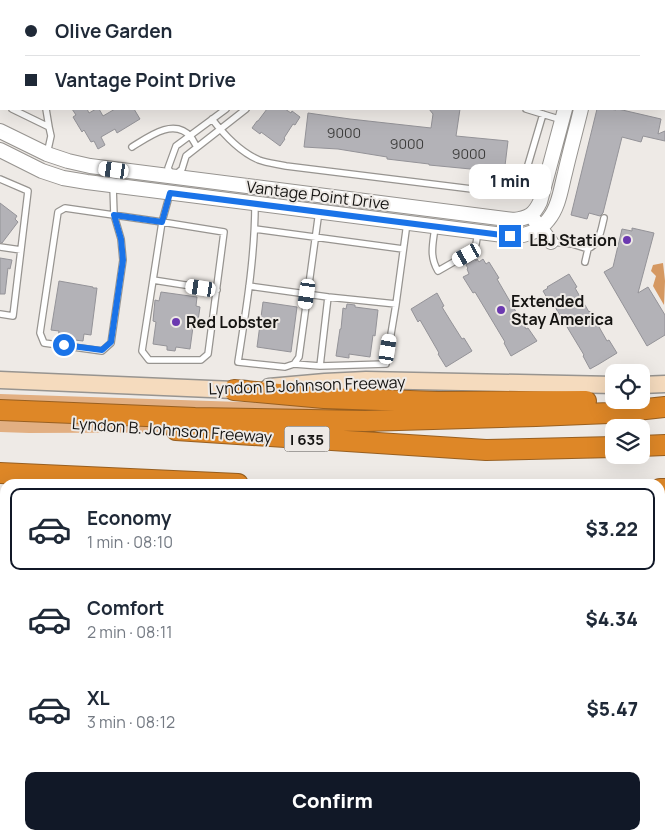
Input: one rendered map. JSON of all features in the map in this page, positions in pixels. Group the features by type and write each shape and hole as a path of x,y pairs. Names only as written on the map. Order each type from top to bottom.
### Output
{"highway":[{"path":"234,390 324,398 438,402 665,401"},
{"path":"0,410 195,418 365,421 609,413 665,407"},
{"name":"Lyndon B. Johnson Freeway","path":"0,416 30,420 486,450 605,446"},
{"path":"650,446 665,445"},
{"path":"0,472 139,479"}],"main road":[{"name":"Lyndon B Johnson Freeway","path":"0,380 234,390 358,381 605,385"},
{"path":"650,385 665,384"}],"street":[{"path":"540,228 548,221 557,205 581,110"},
{"path":"551,242 530,216 540,202 564,114"},
{"name":"Vantage Point Drive","path":"0,131 47,154 90,166 514,220 530,216"},
{"name":"Vantage Point Drive","path":"0,150 42,171 64,178 113,186 510,236 521,236 540,228"},
{"path":"42,171 47,154"},
{"path":"170,193 173,177"},
{"path":"319,211 321,195"}],"lane":[{"path":"14,110 49,127"},
{"path":"46,110 51,136 47,154"},
{"path":"225,110 176,146 168,168 173,177 182,169 186,156 245,110"},
{"path":"529,110 543,114 564,114"},
{"path":"212,119 241,150 260,161 286,166 504,193 517,191 522,185 543,114"},
{"path":"132,146 167,128 183,131 190,136 197,147"},
{"path":"0,179 28,191 13,316 0,314"},
{"path":"113,186 114,215 121,239 123,260 111,342 102,350 44,343 40,333 58,212 65,208 114,215 162,222 224,232 208,354 201,360 149,360 142,352 162,222 170,193"},
{"path":"255,204 255,229 249,286 238,362 285,367 294,364 320,366 386,364 407,223"},
{"path":"294,364 299,357 319,211"},
{"path":"585,262 588,249 597,241 604,218"},
{"path":"435,227 432,260 438,271 472,252 476,244 478,232"},
{"path":"255,229 404,249"},
{"path":"551,242 572,244 588,249"},
{"path":"0,247 21,250"},
{"path":"153,280 217,290"},
{"path":"249,286 396,304"},
{"path":"320,366 328,297"}],"shaded area":[{"path":"663,263 665,281 664,305 653,286 656,276 651,271 653,265"},
{"path":"0,394 482,410 260,432 29,433 0,432"}],"building":[{"path":"73,110 88,110 89,113 100,110 103,116 113,110 135,110 140,119 117,133 115,129 101,137 105,145 98,149 94,141 91,142 84,130 82,132 73,117 76,115"},
{"path":"266,110 286,110 291,113 292,111 300,117 295,125 293,124 280,146 261,132 260,134 252,128"},
{"path":"430,110 460,110 456,136 508,141 504,174 387,159 387,157 338,149 304,147 308,113 431,128 433,114"},
{"path":"597,110 622,110 661,119 658,134 665,131 665,141 643,136 641,142 622,137 603,213 600,216 589,213 587,219 571,215"},
{"path":"0,203 17,216 15,219 18,222 2,243 0,242"},
{"path":"632,228 654,233 638,293 648,287 665,315 665,335 647,346 604,272 613,267 622,229 632,231"},
{"path":"0,258 12,260 10,269 8,268 5,294 0,294"},
{"name":"Extended Stay America","path":"475,259 479,262 483,259 486,264 489,262 526,329 528,328 537,341 511,356 505,342 475,292 473,293 463,277 469,274 466,265"},
{"path":"569,274 589,312 617,353 590,369 584,355 552,302 550,303 543,291"},
{"path":"59,281 97,288 91,335 84,334 83,341 58,338 59,331 51,330"},
{"name":"Red Lobster","path":"161,292 197,297 196,306 200,307 197,328 193,327 190,349 176,347 175,351 167,350 167,346 153,344 156,322 153,321 155,300 159,301"},
{"path":"437,293 444,306 442,307 462,339 464,338 472,351 446,367 420,320 418,322 411,309"},
{"path":"263,302 297,307 291,352 257,347"},
{"path":"347,304 378,310 370,357 349,354 349,358 336,356 343,308 346,309"}],"place":[{"name":"LBJ Station","path":"627,240"},
{"name":"Extended Stay America","path":"501,310"},
{"name":"Red Lobster","path":"176,322"}],"route":[{"path":"64,345 102,350 111,342 123,260 121,239 114,215 162,222 170,193 510,236"}]}
